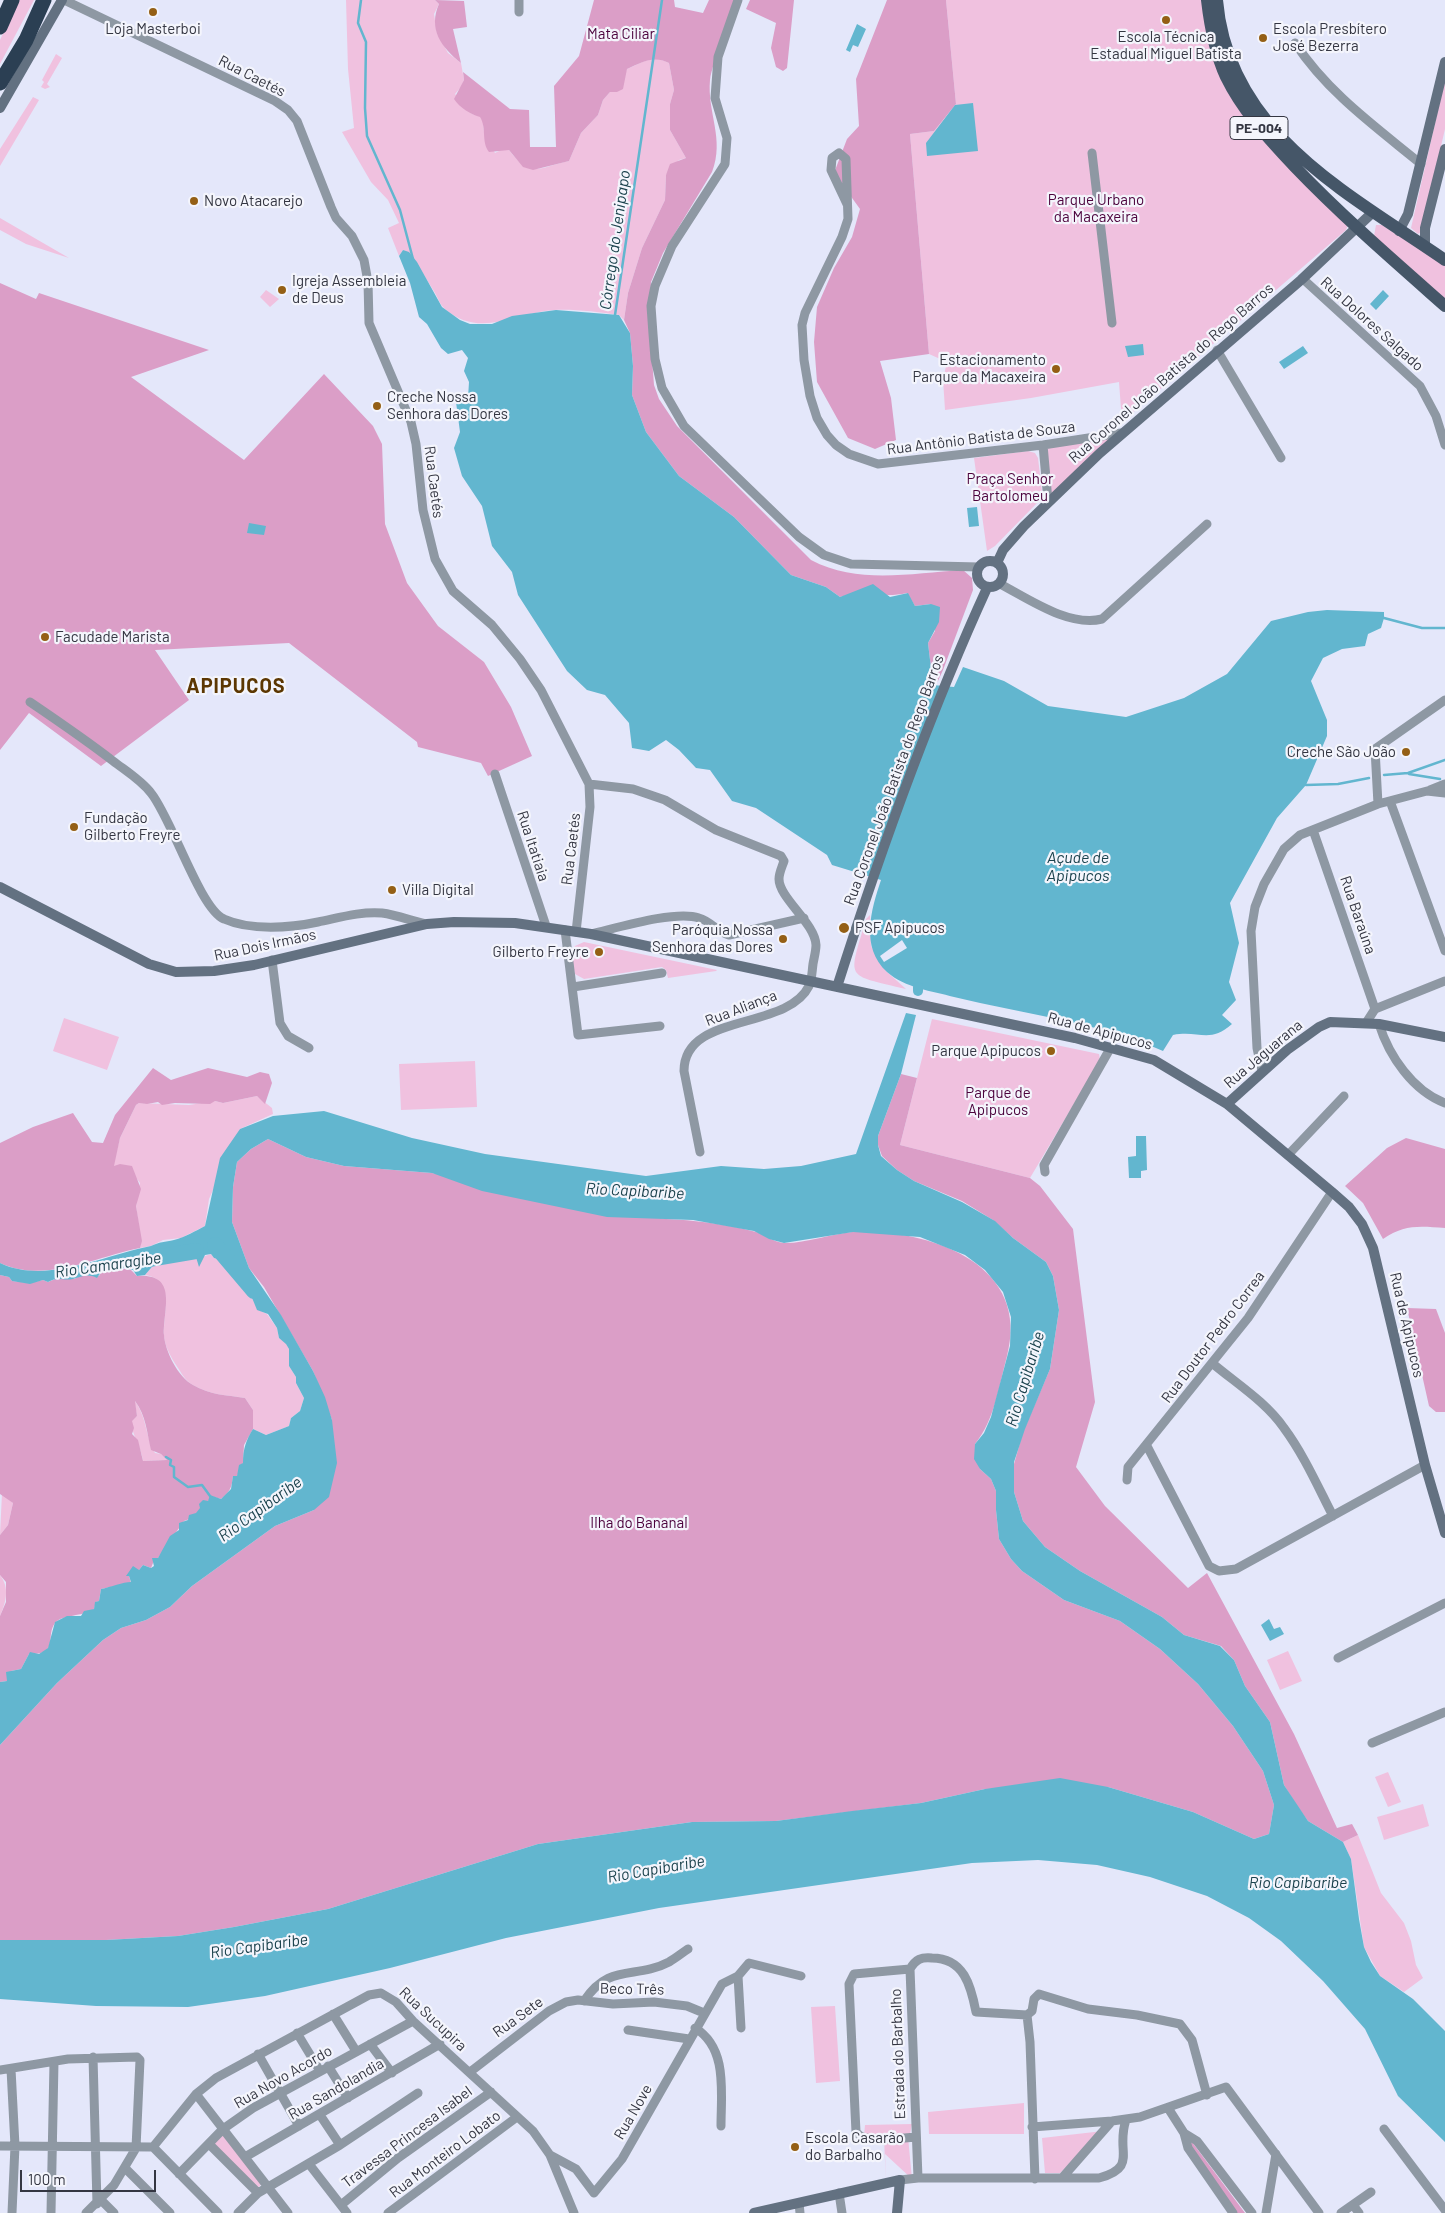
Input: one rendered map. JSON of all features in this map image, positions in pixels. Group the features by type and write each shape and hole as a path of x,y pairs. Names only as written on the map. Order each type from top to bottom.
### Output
{"highway":[{"path":"0,27 12,0"},
{"path":"0,84 26,40 44,0"}],"main road":[{"path":"0,108 63,0"},
{"name":"PE-004","path":"1207,0 1210,22 1220,60 1234,91 1249,116 1314,186 1445,306"},
{"name":"PE-004","path":"1217,0 1218,19 1230,58 1257,110 1296,153 1372,213 1445,260"},
{"path":"1399,231 1408,214 1445,62"},
{"path":"1425,246 1425,228 1445,149"},
{"name":"Rua Coronel João Batista do Rego Barros","path":"996,563 1003,550 1048,501 1121,433 1303,279 1372,213"},
{"path":"984,561 996,563 1001,574 1000,584 987,588 980,580 979,567 984,561"},
{"name":"Rua Coronel João Batista do Rego Barros","path":"836,987 870,885 952,662 987,588"},
{"name":"Rua Dois Irmãos","path":"0,887 121,951 164,970 214,971 272,960 427,924 487,922 549,927"},
{"name":"Rua de Apipucos","path":"549,927 591,934 1111,1047 1154,1060 1227,1104 1332,1192 1358,1218 1373,1248 1425,1464 1445,1533"},
{"name":"Rua Jaguarana","path":"1227,1104 1262,1071 1324,1024 1348,1022 1379,1024 1445,1037"},
{"path":"754,2213 799,2208 839,2193 900,2180 896,2213"}],"street":[{"name":"Rua Caetés","path":"63,0 275,101 288,110 297,121 336,218 352,236 364,260 368,282 369,323 411,422 416,444 423,510 435,559 453,591 492,624 520,659 540,690 589,784 590,807 576,932"},
{"path":"519,0 519,12"},
{"path":"738,0 718,57 715,98 727,138 725,164 672,246 655,286 652,306 653,334 655,359 662,388 684,426 800,537 824,555 851,564 979,567"},
{"path":"1296,43 1316,72 1347,103 1421,164"},
{"name":"Rua Antônio Batista de Souza","path":"847,204 831,170 832,158 839,153 846,159 848,219 842,237 805,314 802,325 804,360 810,396 817,418 827,435 849,454 878,464 1042,446 1121,433"},
{"path":"1092,153 1112,323"},
{"name":"Rua Dolores Salgado","path":"1303,279 1420,386 1436,416 1445,444"},
{"path":"1217,350 1281,458"},
{"path":"1042,446 1048,501"},
{"path":"1000,584 1059,614 1088,622 1102,619 1208,524"},
{"path":"1378,804 1375,749 1445,700"},
{"path":"30,702 85,740 138,781 151,794 169,823 208,903 219,917 231,922 253,925 290,926 340,917 382,913 427,924"},
{"name":"Rua Itatiaia","path":"495,774 549,927"},
{"path":"589,784 633,789 665,800 716,830 781,856 784,861 778,878 780,887 804,918 816,944 811,981"},
{"path":"1262,1071 1257,1048 1250,931 1255,906 1264,884 1284,849 1300,835 1378,804 1427,791 1445,784"},
{"path":"1427,791 1445,793"},
{"path":"1390,801 1445,951"},
{"name":"Rua Baraúna","path":"1313,830 1375,1009"},
{"path":"591,934 654,920 692,916 707,921 729,935 804,918"},
{"path":"565,930 578,1035 660,1026"},
{"path":"272,960 280,1023 288,1036 309,1048"},
{"path":"573,987 662,973"},
{"name":"Rua Aliança","path":"700,1152 684,1063 688,1053 703,1038 713,1032 788,1006 807,990 811,981"},
{"path":"1366,1023 1375,1009 1445,981"},
{"path":"1379,1024 1384,1043 1411,1078 1424,1092 1445,1103"},
{"path":"1045,1172 1044,1165 1111,1047"},
{"path":"1288,1155 1344,1096"},
{"name":"Rua Doutor Pedro Correa","path":"1127,1480 1128,1467 1147,1446 1248,1318 1332,1192"},
{"path":"1212,1364 1267,1409 1284,1427 1301,1453 1333,1516"},
{"path":"1147,1446 1208,1566 1219,1571 1236,1569 1425,1464"},
{"path":"1338,1658 1445,1603"},
{"path":"1372,1743 1445,1712"},
{"path":"584,2001 596,1985 604,1979 660,1965 688,1949"},
{"path":"916,2138 867,2140 859,2137 856,2132 849,1984 854,1974 910,1969 914,1962 920,1958 948,1960 966,1976 971,1985 976,2012 1027,2015 1032,2011 1034,1999 1039,1994 1088,2009 1137,2015 1180,2024 1192,2040 1207,2095"},
{"path":"741,2028 738,1976 746,1964 754,1963 802,1976"},
{"name":"Estrada do Barbalho","path":"910,1969 918,2178"},
{"name":"Rua Nove","path":"594,2193 622,2159 695,2028 722,1984 738,1976"},
{"name":"Rua Sucupira","path":"153,2147 196,2094 216,2078 297,2033 370,1996 381,1993 396,2002 413,2021 533,2131 550,2155 574,2213"},
{"name":"Beco Três","path":"559,2004 584,2001 613,2004 654,2002 687,2006 704,2013"},
{"name":"Rua Sete","path":"470,2072 559,2004"},
{"path":"334,2014 356,2052"},
{"path":"1027,2015 1030,2042 1035,2179"},
{"name":"Rua Novo Acordo","path":"179,2174 223,2129 280,2092 413,2021"},
{"path":"695,2028 710,2040 719,2058 721,2126"},
{"path":"628,2030 689,2039"},
{"path":"297,2033 348,2098"},
{"path":"370,2044 392,2073"},
{"name":"Rua Sandolandia","path":"245,2156 320,2115 440,2044"},
{"path":"258,2054 299,2126"},
{"path":"93,2057 99,2202"},
{"path":"0,2070 93,2057 137,2057 141,2064 136,2148 125,2168 99,2202 86,2213"},
{"path":"51,2213 54,2062"},
{"path":"11,2069 15,2146 12,2213"},
{"path":"1032,2127 1126,2120 1168,2108 1226,2087 1319,2213"},
{"name":"Travessa Princesa Isabel","path":"341,2205 398,2158 490,2092"},
{"path":"196,2094 287,2213"},
{"path":"238,2213 258,2193 340,2145 418,2094"},
{"path":"1168,2108 1184,2133 1188,2148 1233,2213"},
{"path":"320,2115 340,2145"},
{"name":"Rua Monteiro Lobato","path":"388,2213 517,2116"},
{"path":"900,2180 918,2178 1099,2178 1117,2172 1124,2162 1121,2133 1126,2120"},
{"path":"1062,2178 1112,2121"},
{"path":"1384,2129 1445,2210"},
{"path":"1184,2133 1197,2141 1252,2213"},
{"path":"209,2144 258,2193"},
{"path":"0,2146 153,2147 218,2213"},
{"path":"1266,2213 1276,2154"},
{"name":"Rua Sucupira","path":"550,2155 576,2169 594,2193"},
{"path":"309,2164 347,2213"},
{"path":"125,2168 170,2213"},
{"path":"1341,2213 1370,2192"},
{"path":"839,2193 842,2213"},
{"path":"99,2202 114,2213"},
{"path":"1353,2204 1359,2213"}],"green space":[{"path":"18,0 34,0 0,64 0,40"},
{"path":"346,0 435,0 439,4 434,14 437,33 448,53 461,63 464,80 455,94 472,114 480,116 483,121 484,132 495,153 503,149 509,150 523,165 529,168 542,168 569,161 581,133 598,115 603,100 610,92 617,92 627,69 653,59 669,63 674,90 670,104 670,130 686,158 679,160 666,175 665,200 642,248 628,293 624,320 619,315 554,310 498,322 484,323 458,318 443,307 412,260 403,250 399,256 388,228 399,223 388,200 371,182 342,132 354,128 348,69"},
{"path":"435,0 464,1 467,27 453,29 461,63 448,51 438,37 435,22 439,4"},
{"name":"Mata Ciliar","path":"594,0 674,0 675,7 703,13 709,0 741,0 719,52 710,80 717,148 716,160 712,172 663,253 651,282 649,320 654,385 659,399 677,426 811,560 829,568 848,573 886,576 963,570 972,578 973,590 943,670 938,681 933,685 928,643 935,631 931,604 915,606 907,593 898,595 857,594 840,597 826,587 791,575 734,517 679,476 646,432 632,395 633,366 630,333 624,320 628,293 642,248 665,200 666,175 670,164 686,158 670,130 670,104 674,90 669,63 653,60 627,69 623,89 617,92 610,92 603,100 598,115 581,133 569,161 533,170 523,167 509,150 489,152 485,144 480,117 466,110 454,99 464,80 463,72 510,109 529,110 530,147 556,147 554,86 579,56"},
{"path":"750,0 794,0 787,68 783,71 776,67 771,48 776,23 746,9"},
{"path":"887,0 946,0 956,104 934,131 910,134 929,354 880,361 891,398 896,440 875,449 848,438 817,382 814,342 817,307 834,268 852,237 860,209 834,173 847,139 859,126 856,79"},
{"name":"Parque Urbano da Macaxeira","path":"946,0 1202,0 1217,69 1348,225 1346,230 1122,422 1119,382 1031,398 945,410 943,379 947,362 929,354 910,134 934,131 956,104"},
{"path":"56,54 62,58 47,84 50,87 45,89 41,87 44,82 42,80"},
{"path":"1445,80 1445,129 1421,232 1418,234 1411,228"},
{"path":"33,97 39,100 0,166 0,149"},
{"path":"0,218 69,258 26,244 0,230"},
{"path":"1376,225 1382,225 1445,265 1445,299 1374,236"},
{"path":"0,283 36,299 39,293 209,350 131,377 244,460 324,374 373,426 382,444 385,524 407,583 438,626 484,662 511,707 532,756 488,776 481,763 418,747 417,742 289,643 155,650 189,700 101,766 29,713 0,750"},
{"path":"266,290 279,299 270,307 260,297"},
{"name":"Praça Senhor Bartolomeu","path":"1116,438 1051,498 1046,447"},
{"name":"Praça Senhor Bartolomeu","path":"1028,451 1035,453 1038,458 1042,492 1041,499 995,546 987,551 974,458"},
{"path":"870,915 871,946 886,971 906,989 861,977 856,972 854,964 856,954 866,919"},
{"path":"584,942 717,970 668,978 666,970 662,967 584,979 575,974 570,952 575,946"},
{"path":"64,1018 119,1037 107,1070 53,1051"},
{"name":"Parque de Apipucos","path":"932,1019 1099,1054 1100,1060 1030,1178 900,1145"},
{"path":"475,1061 477,1107 401,1110 399,1064"},
{"path":"153,1068 171,1080 208,1068 247,1077 260,1072 269,1074 272,1083 265,1104 257,1096 223,1103 215,1101 210,1104 175,1103 162,1105 158,1102 139,1103 136,1105 120,1138 114,1166 120,1164 132,1166 141,1189 136,1206 142,1241 140,1248 52,1270 17,1269 0,1263 0,1143 33,1127 73,1113 92,1142 103,1143 115,1115"},
{"path":"901,1074 917,1078 900,1145 1030,1178 1040,1186 1073,1229 1095,1402 1076,1467 1105,1506 1188,1588 1207,1573 1294,1734 1337,1828 1352,1824 1358,1835 1343,1842 1308,1821 1297,1806 1284,1785 1270,1722 1245,1686 1234,1660 1221,1646 1184,1635 1162,1617 1080,1571 1045,1547 1023,1521 1014,1492 1014,1464 1023,1432 1050,1369 1059,1310 1053,1276 1046,1262 1013,1238 993,1220 962,1201 914,1181 897,1170 882,1156 878,1145 878,1136"},
{"path":"257,1096 272,1108 273,1114 240,1129 209,1199 205,1226 181,1238 163,1240 151,1246 140,1248 141,1241 136,1206 140,1183 137,1179 113,1166 120,1138 136,1105 139,1103 189,1105 215,1101 223,1103"},
{"path":"1406,1138 1445,1149 1445,1228 1405,1228 1383,1239 1363,1203 1345,1186 1387,1148"},
{"name":"Ilha do Bananal","path":"268,1139 306,1157 344,1166 432,1173 666,1219 732,1226 756,1232 784,1243 852,1232 881,1232 911,1236 940,1245 967,1257 988,1274 1004,1296 1011,1324 1007,1356 996,1402 982,1434 975,1444 980,1469 991,1479 996,1491 999,1539 1011,1559 1022,1571 1064,1600 1120,1621 1160,1649 1198,1684 1233,1726 1263,1771 1274,1805 1269,1834 1254,1839 1193,1812 1108,1787 985,1789 921,1803 776,1821 692,1822 538,1844 328,1909 178,1936 106,1940 0,1940 0,1745 57,1683 103,1640 121,1628 146,1620 170,1607 192,1586 275,1526 314,1510 332,1420 313,1371 264,1287 249,1268 232,1222 233,1187 237,1162 251,1149"},
{"path":"172,1252 176,1255 196,1257 200,1264 202,1257 211,1254 214,1258 232,1262 240,1270 238,1278 248,1286 257,1309 267,1314 277,1328 279,1338 286,1343 289,1349 289,1366 296,1377 296,1383 304,1398 300,1411 291,1418 289,1426 266,1435 253,1429 253,1410 245,1398 206,1391 191,1384 182,1375 165,1341 166,1299 164,1290 161,1283 155,1278 145,1275 157,1261"},
{"path":"129,1268 137,1276 159,1280 164,1287 166,1295 165,1341 177,1370 187,1381 206,1391 245,1398 253,1410 253,1429 244,1445 243,1463 237,1476 233,1476 227,1494 221,1499 210,1496 210,1499 195,1515 184,1521 158,1558 155,1558 151,1568 143,1565 139,1570 131,1572 127,1576 129,1576 131,1583 101,1589 99,1601 96,1602 94,1609 58,1620 52,1628 48,1648 39,1653 29,1654 21,1669 11,1671 7,1681 0,1682 0,1616 6,1602 6,1582 0,1575 0,1535 8,1525 13,1503 0,1494 0,1275 9,1277 12,1281 30,1283 43,1280 48,1282 60,1277 74,1279 82,1275 99,1276 101,1272","holes":["135,1401 146,1424 151,1450 161,1454 167,1460 143,1461 138,1440 132,1434 134,1428 132,1421 137,1416"]},
{"path":"1407,1308 1436,1309 1445,1333 1445,1412 1436,1412 1429,1406"},
{"path":"134,1400 144,1419 149,1440 155,1453 161,1454 167,1460 143,1461 131,1421 137,1416"},
{"path":"2,1493 13,1503 8,1525 0,1535"},
{"path":"0,1575 5,1585 6,1595 0,1616"},
{"path":"1288,1651 1302,1681 1280,1690 1267,1660"},
{"path":"1388,1772 1401,1802 1388,1807 1375,1777"},
{"path":"1423,1804 1429,1826 1384,1840 1377,1817"},
{"path":"1358,1835 1381,1893 1404,1923 1411,1941 1416,1965 1423,1978 1404,1992 1380,1976 1364,1947 1351,1859 1343,1842"},
{"path":"835,2006 840,2081 816,2083 811,2007"},
{"path":"1024,2103 1024,2134 929,2134 928,2112"},
{"path":"912,2124 910,2134 864,2136 865,2125"},
{"path":"1103,2131 1060,2173 1045,2173 1042,2138"},
{"path":"224,2133 262,2183 258,2188 213,2143"},
{"path":"908,2137 912,2179 885,2154 886,2183 884,2139"},
{"path":"1192,2142 1245,2213 1237,2213 1190,2145"}],"water":[{"path":"857,24 866,29 858,47 853,45 850,52 846,50"},
{"path":"973,103 978,151 927,156 926,143 955,105"},
{"name":"Açude de Apipucos","path":"403,250 409,252 417,262 442,307 460,320 470,324 492,324 512,316 556,310 619,315 630,333 633,366 632,395 646,432 679,476 734,517 791,575 826,587 840,597 873,584 890,597 908,593 915,606 931,604 940,607 939,622 928,643 933,685 954,687 963,667 1004,681 1048,706 1126,717 1184,698 1227,674 1271,621 1308,612 1327,610 1384,612 1381,628 1368,634 1365,646 1342,649 1323,658 1311,681 1327,720 1327,736 1306,785 1277,818 1230,903 1239,943 1229,982 1236,1000 1222,1015 1232,1024 1224,1030 1211,1035 1173,1035 1163,1051 1113,1033 954,997 902,982 887,972 873,951 870,928 871,916 881,880 832,865 827,855 756,808 732,801 710,770 696,768 679,750 666,740 649,751 632,748 629,723 605,695 587,690 567,671 518,595 512,572 492,546 482,506 462,476 454,448 460,432 456,402 468,398 469,382 464,371 468,358 462,350 448,354 441,348 427,324 419,317 410,283 399,256"},
{"path":"1383,290 1389,296 1376,310 1370,304"},
{"path":"1143,344 1144,355 1128,357 1125,346"},
{"path":"1303,346 1308,353 1284,369 1279,362"},
{"path":"977,507 979,526 969,527 967,508"},
{"path":"249,523 266,526 264,535 247,533"},
{"path":"906,1013 916,1015 901,1074 878,1136 881,1156 914,1181 962,1202 995,1221 1013,1238 1046,1262 1053,1276 1059,1310 1050,1369 1025,1429 1014,1462 1014,1492 1023,1521 1045,1547 1080,1571 1162,1617 1184,1635 1220,1646 1234,1660 1245,1686 1270,1722 1284,1785 1308,1821 1343,1842 1351,1859 1364,1947 1371,1962 1380,1976 1413,1999 1445,2031 1445,2142 1398,2096 1365,2029 1323,1981 1281,1941 1249,1918 1207,1896 1150,1877 1097,1865 1038,1860 972,1863 659,1908 506,1938 390,1968 265,1996 188,2007 96,2006 0,1999 0,1940 106,1940 178,1936 234,1927 328,1909 538,1844 692,1822 776,1821 921,1803 985,1789 1060,1778 1108,1787 1193,1812 1254,1839 1269,1834 1274,1805 1263,1771 1233,1726 1198,1684 1160,1649 1120,1621 1064,1600 1022,1571 1011,1559 999,1539 996,1491 991,1479 980,1469 974,1459 975,1444 984,1433 991,1417 1010,1346 1011,1317 1003,1292 985,1270 965,1255 920,1237 853,1232 784,1243 769,1239 754,1231 693,1220 607,1217 482,1191 432,1173 344,1166 306,1157 268,1139 251,1149 237,1162 233,1187 232,1222 249,1268 281,1315 313,1371 325,1397 332,1420 337,1463 329,1497 314,1510 275,1526 192,1586 170,1607 146,1620 121,1628 103,1640 57,1683 0,1745 0,1682 7,1681 6,1672 21,1669 30,1652 39,1654 48,1648 55,1622 67,1616 81,1616 84,1611 94,1609 95,1602 99,1601 101,1589 131,1582 129,1576 126,1576 133,1566 139,1570 143,1565 151,1568 154,1566 152,1558 158,1558 170,1536 179,1530 179,1523 188,1520 189,1515 196,1513 200,1508 199,1504 203,1500 208,1501 210,1495 221,1499 231,1489 233,1476 237,1476 239,1465 243,1463 245,1445 253,1429 266,1435 289,1426 291,1418 300,1411 304,1398 296,1383 296,1377 289,1366 289,1349 279,1338 277,1328 268,1314 257,1310 246,1283 236,1279 240,1276 240,1270 231,1267 231,1262 214,1258 211,1254 205,1255 199,1267 196,1257 176,1255 171,1252 157,1261 145,1275 137,1276 133,1270 125,1268 101,1272 97,1278 87,1276 55,1279 48,1282 43,1280 30,1284 12,1281 9,1277 0,1275 0,1263 18,1269 36,1271 56,1270 178,1239 205,1226 220,1158 240,1129 273,1116 324,1111 412,1138 485,1154 646,1176 721,1166 764,1169 801,1166 856,1154"},
{"path":"1136,1136 1146,1136 1147,1170 1141,1171 1141,1178 1129,1178 1128,1157 1136,1156"},
{"path":"1269,1619 1274,1629 1280,1627 1284,1634 1270,1641 1261,1625"}],"pier":[{"path":"902,940 907,948 884,962 880,956"}],"waterway":[{"path":"361,0 358,23 366,42 365,108 367,136 400,210 413,259"},
{"name":"Córrego do Jenipapo","path":"615,315 662,0"},
{"path":"1384,618 1422,628 1445,628"},
{"path":"1384,775 1408,773 1445,760"},
{"path":"1409,774 1440,779"},
{"path":"1306,785 1338,784 1369,778"},
{"name":"Rio Capibaribe","path":"215,1245 254,1291"},
{"name":"Rio Camaragibe","path":"143,1260 196,1251"},
{"path":"166,1457 171,1460 170,1465 174,1467 174,1477 188,1487 202,1485 210,1496"}],"place":[{"name":"Loja Masterboi","path":"153,12"},
{"name":"Escola Técnica Estadual Miguel Batista","path":"1166,20"},
{"name":"Escola Presbítero José Bezerra","path":"1263,38"},
{"name":"Novo Atacarejo","path":"194,201"},
{"name":"Igreja Assembleia de Deus","path":"282,290"},
{"name":"Estacionamento Parque da Macaxeira","path":"1056,369"},
{"name":"Creche Nossa Senhora das Dores","path":"377,406"},
{"name":"Facudade Marista","path":"45,637"},
{"name":"Creche São João","path":"1406,752"},
{"name":"Fundação Gilberto Freyre","path":"74,827"},
{"name":"Villa Digital","path":"392,890"},
{"name":"PSF Apipucos","path":"844,928"},
{"name":"Paróquia Nossa Senhora das Dores","path":"783,939"},
{"name":"Gilberto Freyre","path":"599,952"},
{"name":"Parque Apipucos","path":"1051,1051"},
{"name":"Escola Casarão do Barbalho","path":"795,2147"}],"district":[{"name":"APIPUCOS","path":"236,686"}]}
